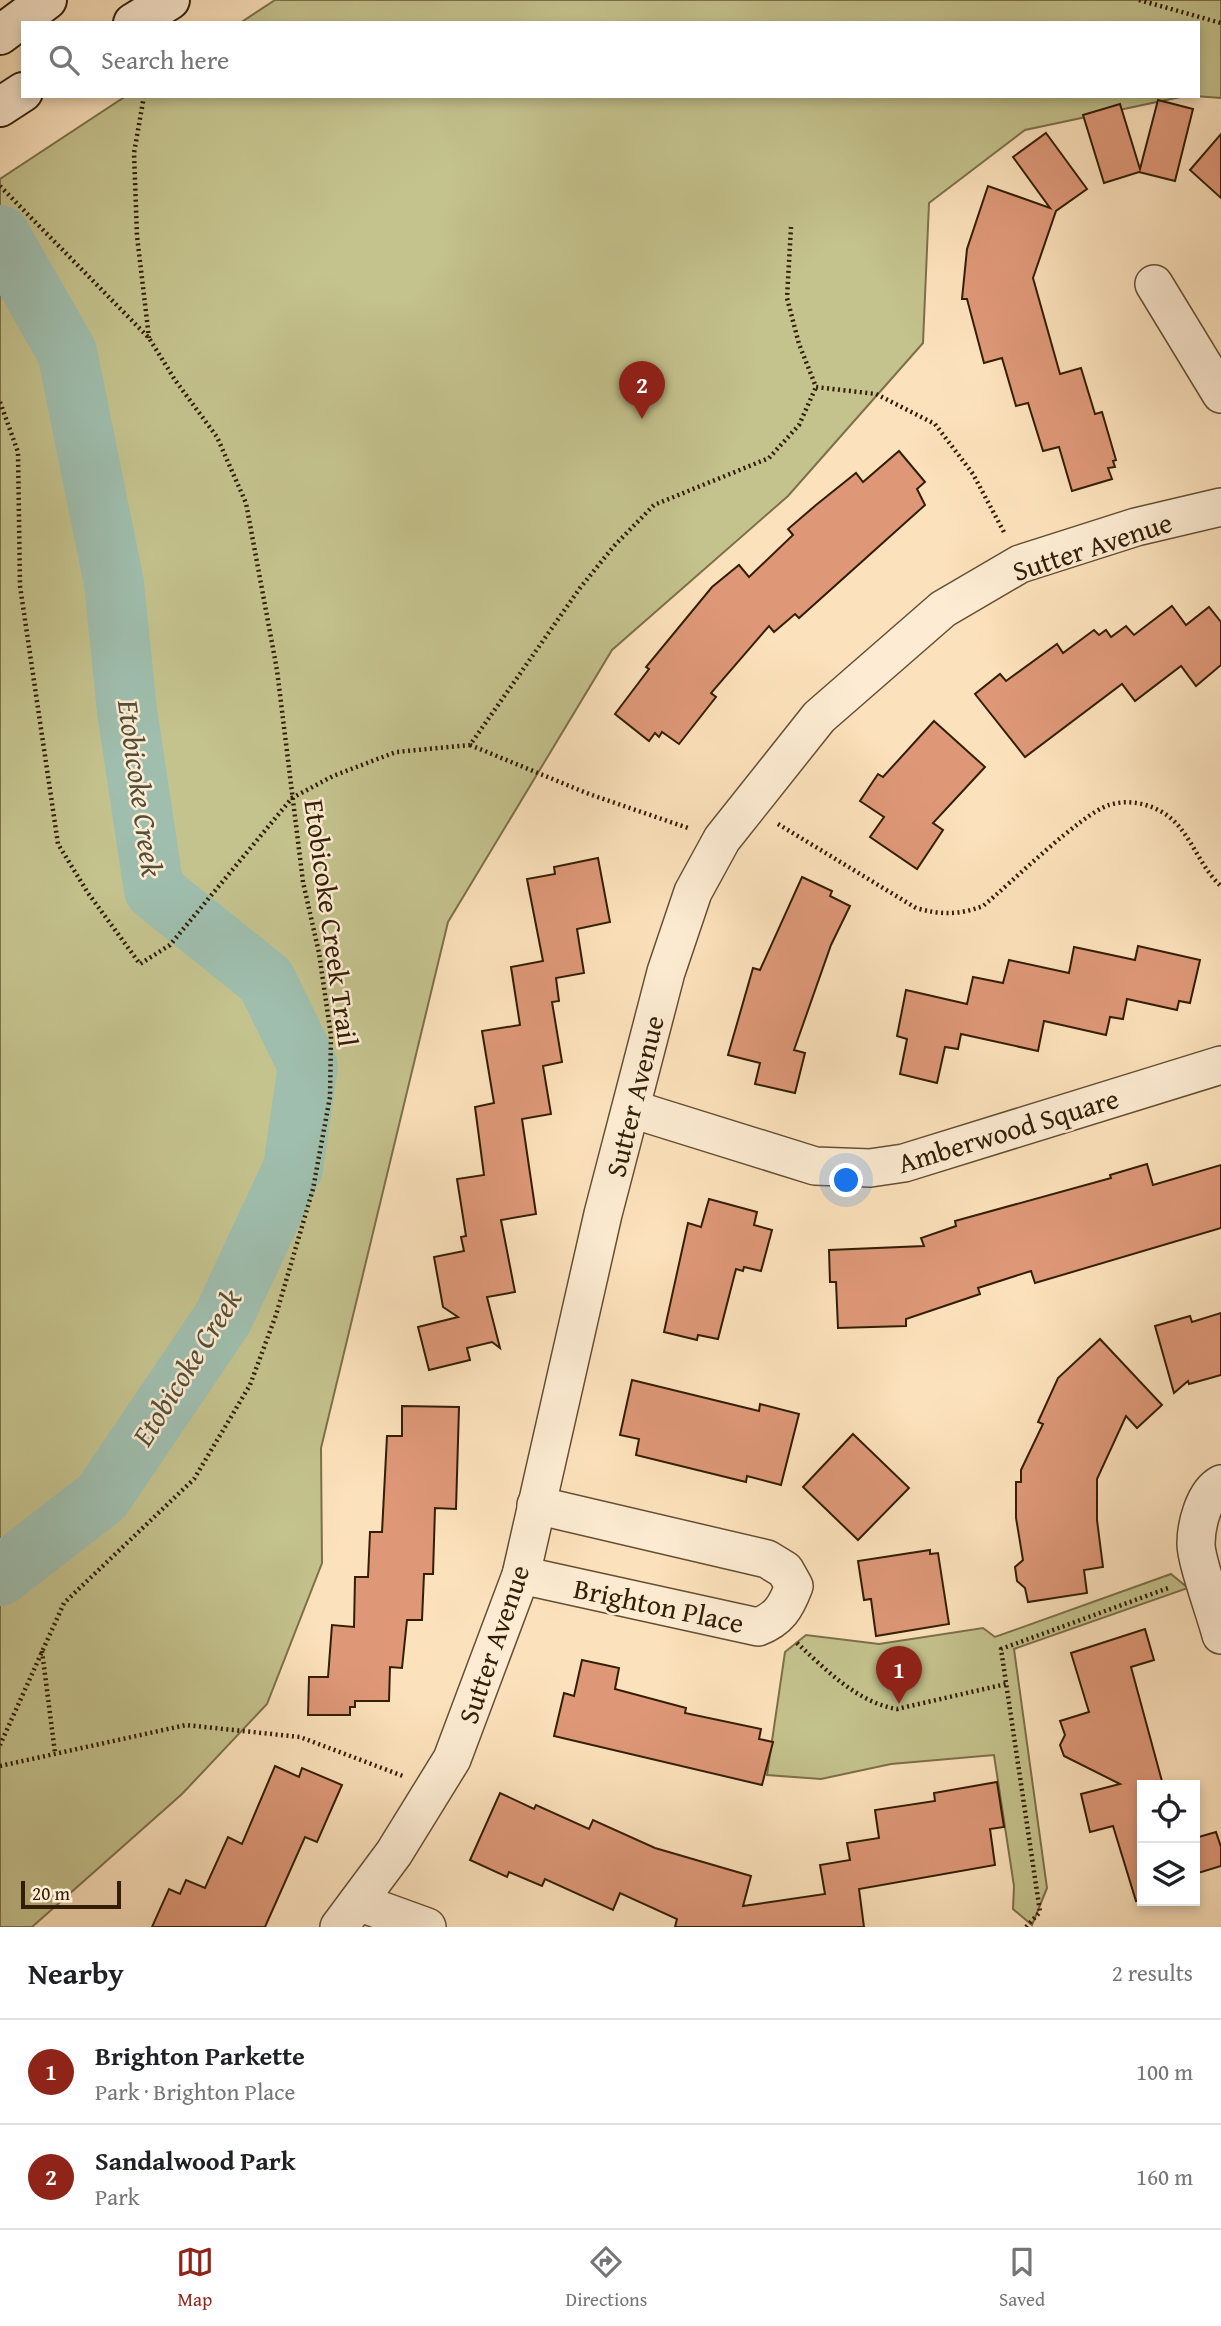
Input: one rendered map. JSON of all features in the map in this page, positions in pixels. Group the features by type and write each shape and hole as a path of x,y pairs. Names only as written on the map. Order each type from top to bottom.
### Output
{"main road":[{"path":"0,35 47,0"},
{"path":"136,21 170,0"},
{"path":"0,107 21,93"}],"street":[{"path":"1154,284 1221,394"},
{"name":"Sutter Avenue","path":"348,1914 394,1853 452,1759 521,1575 603,1214 666,972 693,892 722,839 819,717 943,609 1020,564 1136,527 1221,507"},
{"name":"Amberwood Square","path":"632,1109 815,1166 870,1168 904,1163 1221,1065"},
{"path":"1221,1484 1213,1488 1202,1511 1196,1545 1221,1635"},
{"name":"Brighton Place","path":"521,1575 758,1627 774,1621 786,1605 794,1586 785,1570 767,1559 536,1505"},
{"path":"348,1914 427,1927"}],"path":[{"path":"1139,0 1221,23"},
{"path":"144,98 134,153 137,236 149,338"},
{"name":"Etobicoke Creek Trail","path":"0,186 149,338 174,380 217,438 246,503 277,670 303,882 319,953 331,1036 330,1097 313,1189 276,1315 250,1385 194,1479 105,1567 64,1603 0,1745"},
{"path":"470,746 580,588 614,546 654,505 769,458 799,425 816,387 799,344 787,298 790,227"},
{"path":"816,387 876,394 935,424 973,474 1020,564"},
{"path":"0,402 18,452 20,586 58,844 88,893 140,964 170,945 292,797 333,776 396,752 470,746 589,794 722,839"},
{"path":"747,806 916,908 939,914 961,914 984,906 1092,814 1123,802 1149,807 1174,822 1211,877 1221,886"},
{"path":"1026,1927 1040,1912 1001,1649 1205,1575"},
{"path":"786,1605 792,1639 856,1692 883,1707 897,1709 1006,1684"},
{"path":"42,1650 55,1754"},
{"path":"0,1766 186,1724 300,1737 434,1788"}],"shaded area":[{"path":"275,0 1221,0 1221,98 1200,96 1200,21 243,21"},
{"path":"123,98 1176,98 1025,130 929,203 923,343 788,496 612,650 448,922 321,1448 322,1563 267,1704 182,1794 32,1927 0,1927 0,179"},
{"path":"1171,1574 1188,1588 1014,1649 1047,1888 1032,1925 1013,1909 1014,1886 994,1755 891,1764 821,1779 767,1775 785,1652 806,1635 879,1644 983,1628 995,1637"}],"building":[{"path":"1158,100 1193,109 1175,181 1139,172 1104,183 1083,115 1120,104 1140,169"},
{"path":"1046,133 1087,189 1056,211 1033,278 1060,374 1081,368 1095,414 1102,412 1116,460 1113,461 1115,467 1108,468 1112,479 1072,491 1059,447 1043,451 1028,403 1016,406 1002,358 984,363 967,299 962,299 967,249 988,186 1050,208 1013,157"},
{"path":"1221,134 1221,198 1190,170"},
{"path":"899,451 925,482 917,489 925,505 799,618 795,614 774,632 769,626 711,693 716,697 679,744 662,732 659,737 655,733 649,741 615,714 649,669 646,667 712,587 739,565 749,577 793,535 788,529 816,505 856,473 863,482"},
{"path":"1172,606 1186,625 1209,607 1221,622 1221,665 1196,686 1181,666 1135,701 1122,684 1025,757 975,694 1000,674 1006,681 1057,644 1063,653 1094,630 1099,635 1106,630 1111,637 1126,626 1134,635"},
{"path":"934,721 985,767 933,823 943,830 917,869 870,837 884,817 860,801 878,774 883,777"},
{"path":"598,858 610,922 577,929 584,973 556,978 559,1001 552,1002 562,1062 543,1066 551,1114 522,1119 536,1214 501,1220 515,1292 487,1297 500,1348 492,1342 467,1348 470,1360 429,1370 418,1327 458,1317 443,1307 434,1257 464,1251 461,1237 466,1236 457,1179 484,1175 475,1107 494,1103 482,1031 520,1025 511,967 543,961 527,879 555,874 554,867"},
{"path":"802,877 832,891 830,896 850,906 831,945 794,1050 805,1053 795,1093 755,1084 760,1063 728,1055 753,968 760,970"},
{"path":"1138,946 1200,960 1190,1003 1179,1001 1177,1010 1127,999 1123,1019 1110,1017 1106,1035 1044,1021 1038,1051 961,1034 958,1049 945,1047 937,1083 900,1074 907,1039 897,1036 906,990 967,1004 973,977 1003,983 1009,960 1069,973 1074,947 1135,960"},
{"path":"1147,1164 1153,1185 1221,1165 1221,1228 1035,1283 1031,1271 978,1288 980,1294 906,1319 906,1326 838,1328 836,1282 830,1282 829,1250 924,1246 921,1238 956,1226 955,1221 1111,1178 1110,1175"},
{"path":"709,1199 757,1212 754,1225 772,1230 761,1271 744,1267 743,1271 736,1269 718,1339 698,1335 697,1340 664,1332 688,1223 701,1227"},
{"path":"1221,1313 1221,1375 1189,1384 1188,1381 1174,1393 1155,1326 1190,1316 1192,1322"},
{"path":"1100,1339 1162,1405 1137,1428 1126,1416 1097,1479 1097,1520 1103,1567 1084,1570 1087,1593 1028,1602 1025,1588 1017,1581 1015,1567 1023,1560 1016,1518 1016,1482 1021,1482 1021,1470 1043,1424 1038,1422 1058,1378"},
{"path":"632,1380 759,1411 760,1404 799,1414 781,1485 747,1476 746,1482 636,1455 639,1439 620,1435"},
{"path":"402,1406 459,1407 456,1509 435,1508 433,1574 424,1574 422,1620 407,1620 402,1668 390,1667 389,1701 355,1701 355,1707 350,1707 350,1715 308,1715 309,1677 328,1677 332,1625 354,1627 355,1577 368,1577 370,1532 382,1532 387,1436 402,1436"},
{"path":"853,1434 909,1488 858,1540 803,1487"},
{"path":"930,1550 930,1554 938,1553 949,1624 876,1636 871,1599 864,1600 858,1561"},
{"path":"1145,1629 1154,1660 1131,1667 1162,1780 1137,1780 1137,1901 1113,1826 1090,1832 1081,1794 1120,1784 1064,1756 1060,1745 1065,1735 1060,1721 1089,1712 1071,1653"},
{"path":"582,1660 619,1668 615,1689 686,1708 685,1713 761,1729 759,1739 773,1742 762,1785 554,1736 564,1693 574,1696"},
{"path":"275,1766 299,1777 302,1768 342,1785 317,1842 305,1837 265,1927 152,1927 169,1889 180,1894 186,1880 205,1888 228,1837 242,1844"},
{"path":"997,1782 1004,1827 990,1829 995,1865 859,1889 864,1927 675,1927 677,1919 620,1893 613,1910 545,1879 542,1886 509,1872 507,1877 470,1860 500,1793 534,1809 536,1805 589,1829 593,1820 655,1848 751,1876 743,1906 825,1894 820,1865 850,1860 847,1843 879,1838 875,1810 935,1801 934,1793"},
{"path":"1216,1832 1221,1847 1221,1866 1200,1872 1200,1837"}],"waterway":[{"name":"Etobicoke Creek","path":"0,235 67,352 114,583 127,711 154,890 266,980 308,1066 293,1168 223,1318 102,1497 0,1576"}],"place":[{"name":"Sandalwood Park","path":"642,419"},
{"name":"Brighton Parkette","path":"899,1704"}]}
